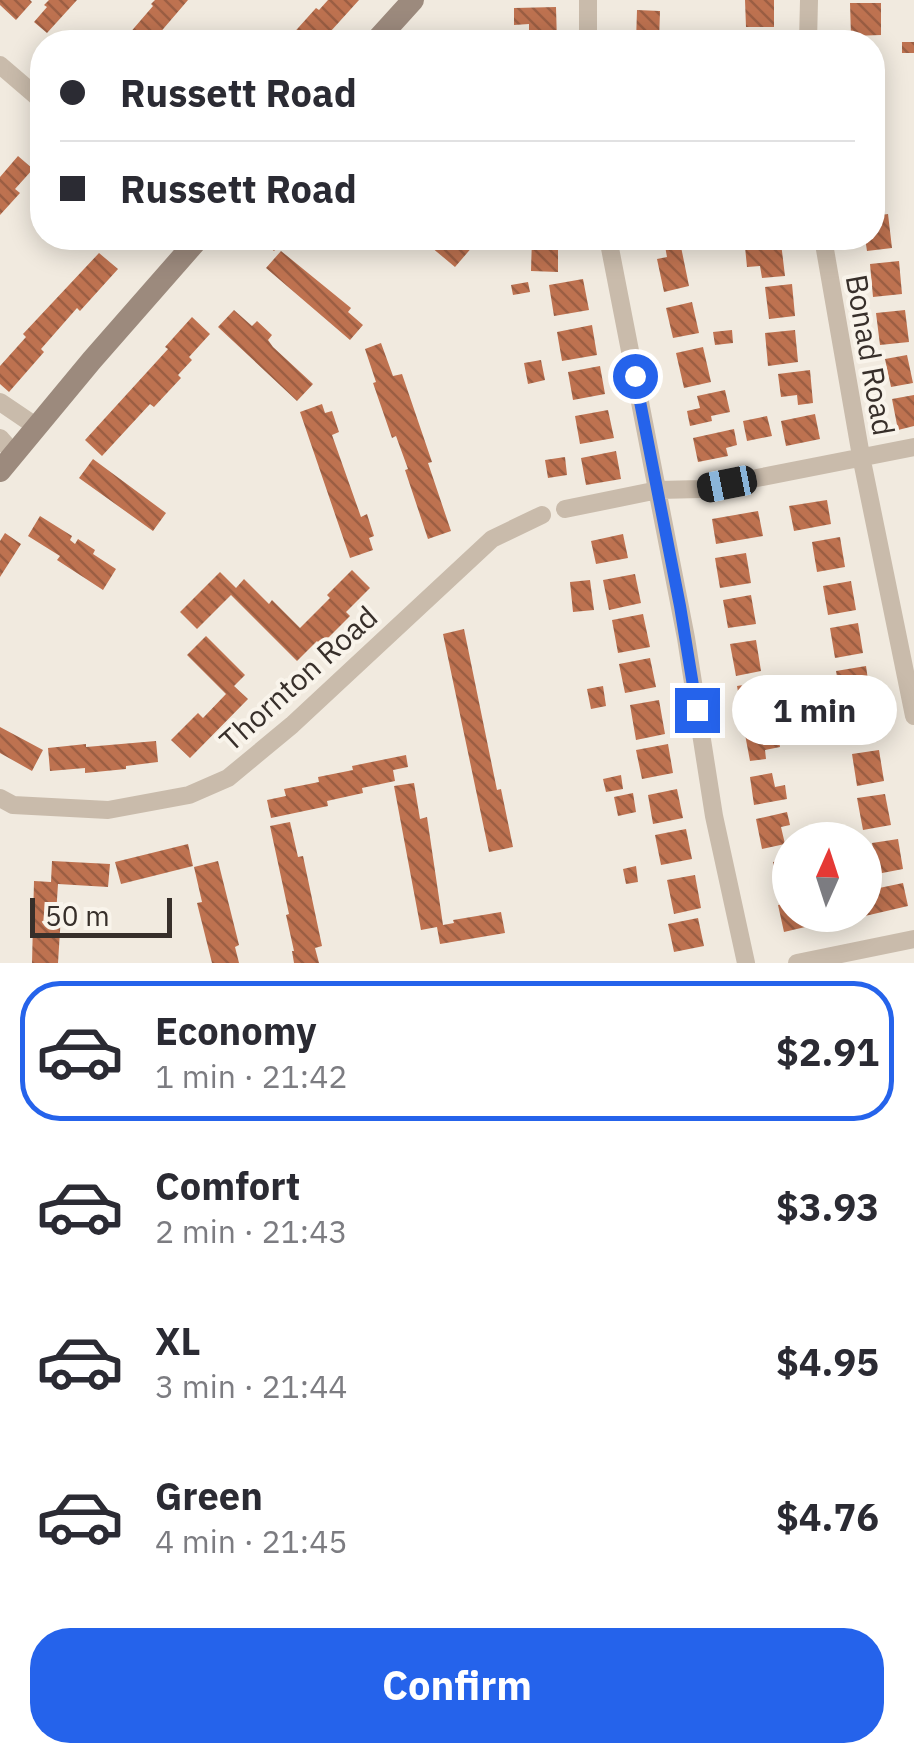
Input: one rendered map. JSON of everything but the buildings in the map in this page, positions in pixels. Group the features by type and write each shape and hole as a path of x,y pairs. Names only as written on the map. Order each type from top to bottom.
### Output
{"main road":[{"path":"385,30 407,2"},
{"path":"5,455 36,427 189,250"}],"street":[{"path":"588,0 588,30"},
{"path":"808,30 809,0"},
{"path":"0,65 30,90"},
{"path":"610,250 686,638 714,816 746,963"},
{"name":"Bonad Road","path":"824,250 914,716"},
{"path":"0,402 36,427"},
{"path":"565,510 658,490 701,490 914,447"},
{"name":"Thornton Road","path":"0,798 13,805 108,810 189,795 228,778 292,726 492,539 542,515"},
{"path":"796,963 914,939"}],"route":[{"path":"635,376 697,710"}]}
